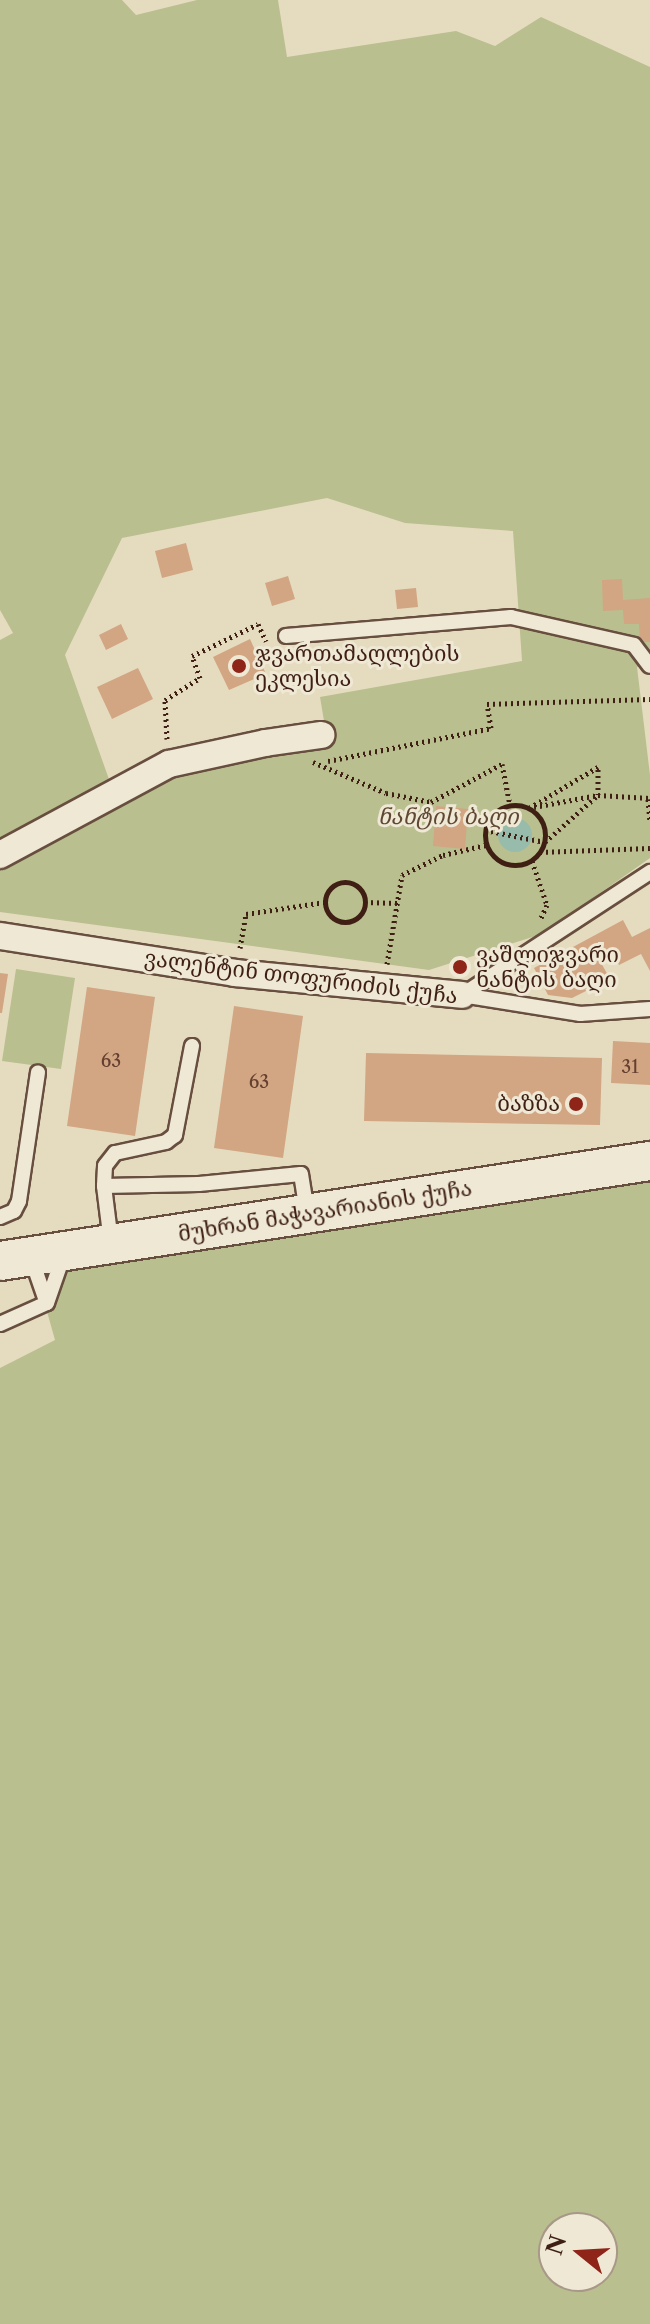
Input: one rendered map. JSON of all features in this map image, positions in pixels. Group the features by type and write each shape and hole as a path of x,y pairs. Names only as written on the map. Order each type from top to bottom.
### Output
{"main road":[{"name":"მუხრან მაჭავარიანის ქუჩა","path":"8,1259 650,1161"}],"street":[{"path":"0,855 169,764 265,743 321,735"},
{"name":"ვალენტინ თოფურიძის ქუჩა","path":"0,936 235,973 462,995"}],"lane":[{"path":"286,636 511,617 634,645 650,666"},
{"path":"462,995 650,872"},
{"name":"ვალენტინ თოფურიძის ქუჩა","path":"462,995 580,1014 650,1009"},
{"path":"111,1243 104,1186 105,1166 115,1153 172,1139 178,1130 192,1046"},
{"path":"0,1217 14,1211 19,1201 38,1072"},
{"path":"104,1186 199,1184 301,1174 308,1213"},
{"path":"0,1324 47,1303 66,1250"},
{"path":"8,1259 29,1261 47,1303"}],"path":[{"path":"169,764 165,700 200,678 192,656 258,624 266,641 286,636"},
{"path":"315,763 491,728 487,704 650,699"},
{"path":"265,743 386,793 431,802 502,764 510,805"},
{"path":"529,808 598,767 598,795 545,842 532,861 514,866 497,860 486,845 485,830 492,816 510,805 529,808 598,795 649,798 650,821"},
{"path":"529,808 539,816 545,829 545,842"},
{"path":"485,830 545,842"},
{"path":"383,989 402,875 443,855 486,845"},
{"path":"540,852 650,848"},
{"path":"532,861 547,905 532,935 537,946"},
{"path":"341,882 358,886 365,902 358,918 341,922 332,918 325,902 332,886 341,882"},
{"path":"235,973 246,914 325,902"},
{"path":"365,902 397,903"}],"green space":[{"name":"ნანტის ბაღი","path":"0,0 122,0 136,15 197,0 278,0 287,57 456,31 495,46 541,17 650,67 650,663 637,667 650,775 650,858 542,934 429,970 0,912 0,860 168,774 328,745 320,697 522,661 513,531 405,523 327,498 122,538 65,655 111,785 0,845 0,640 13,633 0,610"},
{"path":"16,969 75,978 61,1069 2,1061"},
{"path":"650,1161 650,2324 0,2324 0,1368 55,1340 35,1269"}],"shaded area":[{"path":"515,818 527,823 532,835 527,847 515,852 503,847 498,835 503,823"}],"building":[{"path":"186,543 193,570 162,578 155,551"},
{"path":"288,576 295,599 272,606 265,583"},
{"path":"622,579 623,600 650,598 650,642 640,642 639,624 624,624 623,610 603,611 602,580"},
{"path":"416,588 418,607 397,609 395,590"},
{"path":"121,624 128,639 106,650 99,635"},
{"name":"ჯვართამაღლების ეკლესია","path":"250,639 266,674 229,690 213,657"},
{"path":"138,668 153,699 112,719 97,687"},
{"path":"436,806 468,809 465,849 433,846"},
{"path":"623,920 632,937 650,928 650,971 641,954 619,965 612,953 599,959 610,979 572,998 548,995 534,968"},
{"path":"0,973 8,974 2,1013 0,1013"},
{"path":"87,987 155,997 135,1136 67,1126"},
{"path":"234,1006 303,1016 283,1158 214,1148"},
{"path":"613,1041 650,1043 650,1085 611,1083"},
{"path":"366,1053 602,1058 600,1125 364,1121"}],"place":[{"name":"ჯვართამაღლების ეკლესია","path":"239,666"},
{"name":"ვაშლიჯვარი ნანტის ბაღი","path":"460,967"},
{"name":"ბაზზა","path":"576,1104"}]}
